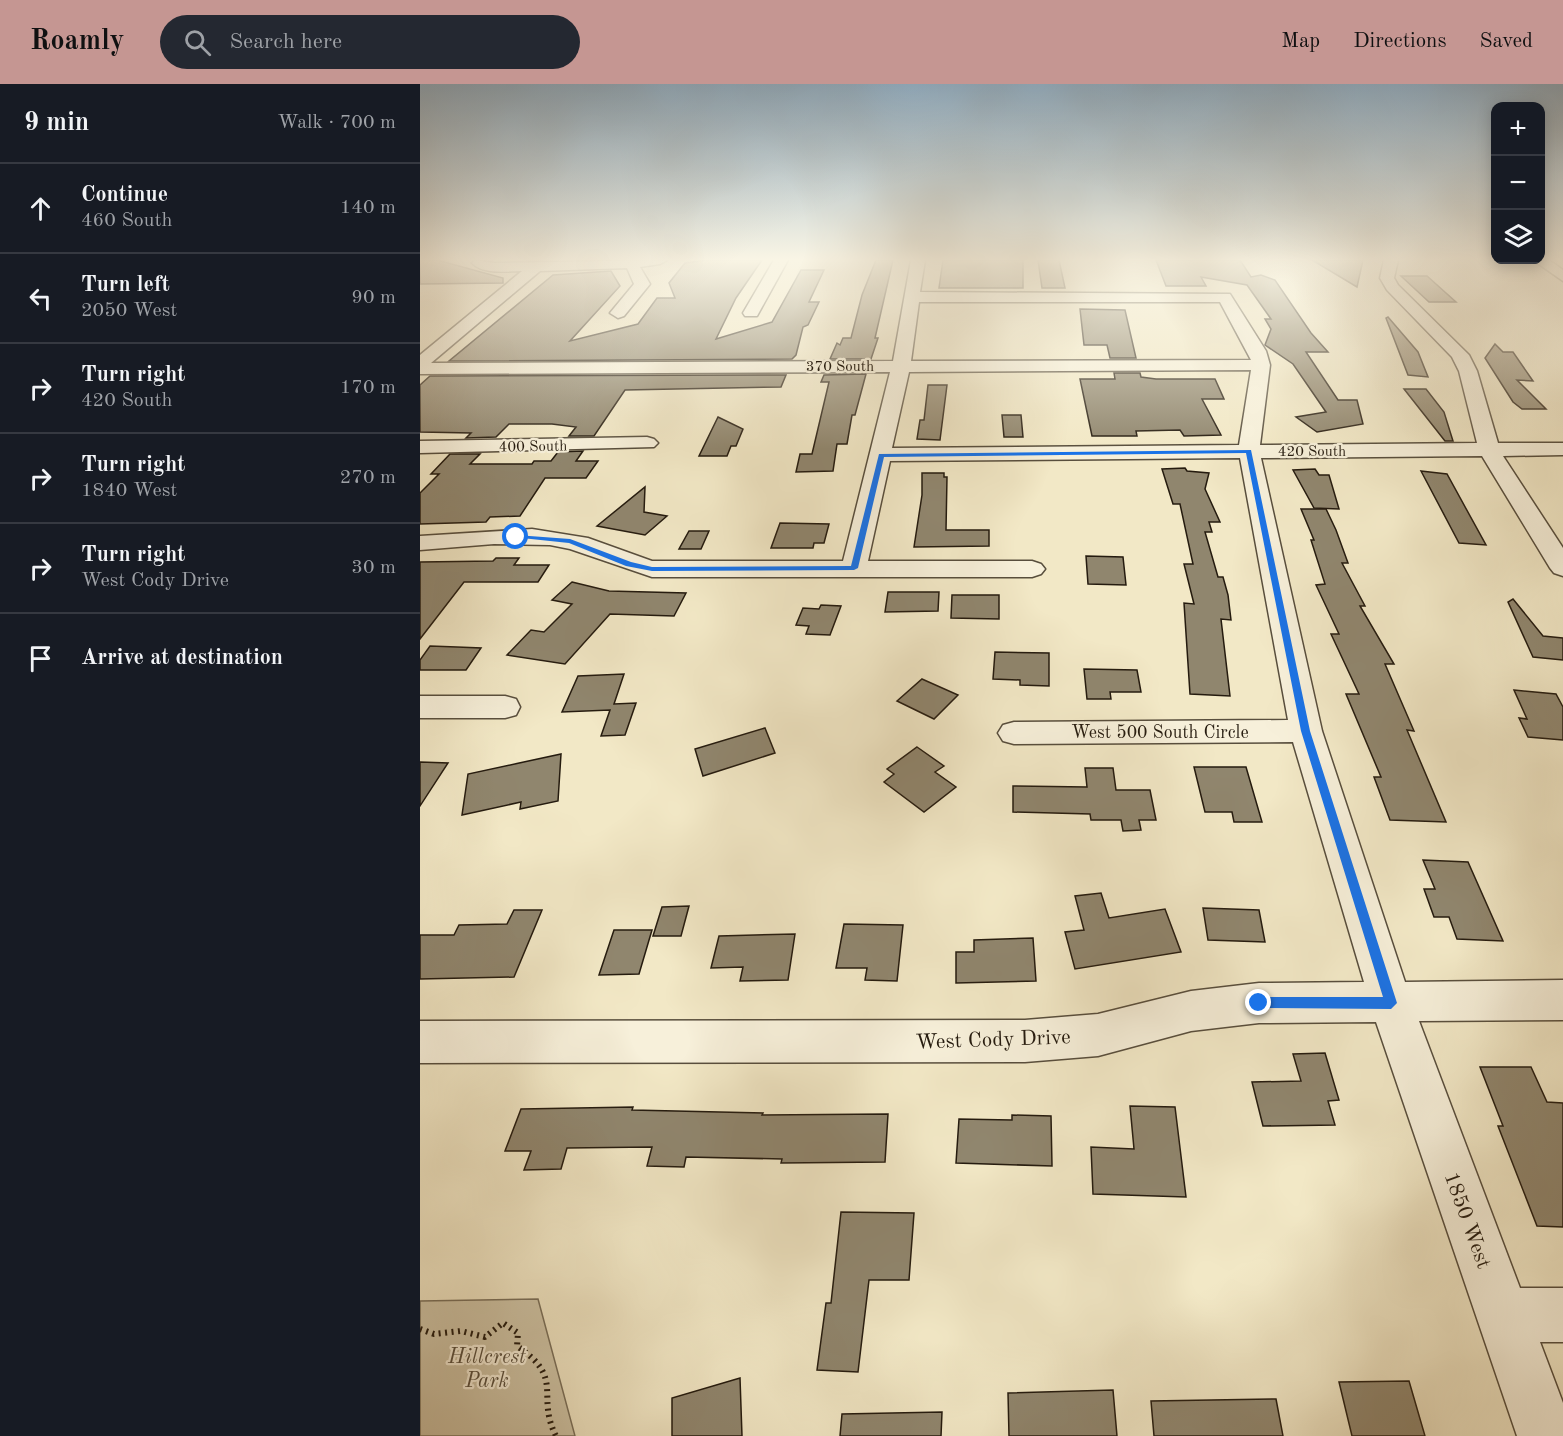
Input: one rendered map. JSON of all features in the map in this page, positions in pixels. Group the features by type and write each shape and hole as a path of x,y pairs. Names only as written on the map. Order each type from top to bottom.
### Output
{"street":[{"path":"420,364 469,323"},
{"path":"854,568 882,455 907,323"},
{"path":"1240,323 1257,351 1261,365"},
{"path":"1428,323 1460,355 1468,371 1490,450 1563,568"},
{"path":"420,343 445,343"},
{"name":"370 South","path":"420,369 1261,365"},
{"name":"1850 West","path":"1261,365 1249,451 1305,731 1391,1003 1546,1436"},
{"name":"400 South","path":"420,447 647,443"},
{"name":"420 South","path":"882,455 1563,449"},
{"path":"420,543 544,537 570,541 629,564 652,569 1032,569"},
{"path":"420,706 505,707"},
{"name":"West 500 South Circle","path":"1014,733 1305,731"},
{"name":"West Cody Drive","path":"420,1042 1025,1041 1098,1035 1191,1011 1259,1003 1563,1000"},
{"path":"1503,1315 1563,1315"}],"path":[{"path":"420,1329 434,1334 461,1331 484,1338 503,1323 518,1333 517,1346 542,1365 549,1395 551,1428 556,1436"}],"green space":[{"name":"Hillcrest Park","path":"538,1299 575,1436 420,1436 420,1301"}],"building":[{"path":"495,323 586,323 570,341 638,324 724,323 716,339 768,323 809,323 803,327 796,355 792,359 449,361"},
{"path":"855,323 878,323 875,338 878,338 871,359 830,359 837,343 840,345 843,338 851,338"},
{"path":"1082,323 1128,323 1136,358 1110,358 1107,345 1084,345"},
{"path":"1267,323 1304,323 1328,352 1306,352 1338,400 1357,400 1363,424 1317,432 1296,417 1326,412 1293,364 1265,345 1271,329"},
{"path":"1388,323 1393,323 1418,352 1428,377 1408,375"},
{"path":"1495,344 1503,352 1513,352 1533,381 1517,380 1546,409 1522,409 1513,402 1485,358"},
{"path":"1114,373 1140,373 1141,377 1156,379 1215,379 1224,399 1202,399 1221,435 1184,436 1180,430 1136,431 1137,436 1092,436 1080,379 1115,379"},
{"path":"866,374 855,415 852,415 847,444 837,444 833,471 796,472 800,454 812,454 829,382 821,382 824,375"},
{"path":"786,375 781,387 625,390 594,436 569,436 576,427 552,424 509,424 496,437 466,438 471,433 420,432 420,385 430,376"},
{"path":"928,385 947,385 940,440 917,439 920,420 924,420"},
{"path":"1404,389 1426,389 1444,412 1453,441 1445,441"},
{"path":"1002,415 1021,415 1023,437 1004,437"},
{"path":"718,417 743,429 736,446 731,446 727,456 699,456"},
{"path":"583,451 576,461 598,461 586,478 545,478 520,516 490,517 486,522 420,524 420,493 439,474 431,474 450,454 480,454 470,464 532,464 534,461 551,461 558,452"},
{"path":"1185,468 1187,471 1209,473 1205,489 1220,522 1209,522 1212,532 1205,532 1218,577 1223,577 1228,595 1231,620 1221,619 1230,696 1190,694 1184,603 1194,604 1184,564 1193,564 1180,504 1173,504 1162,469"},
{"path":"1315,469 1319,475 1329,475 1339,509 1314,508 1293,470"},
{"path":"1421,471 1447,474 1486,545 1459,543"},
{"path":"922,473 944,473 944,477 947,477 946,530 989,530 989,546 914,547 922,495"},
{"path":"645,487 644,512 667,516 645,535 597,526"},
{"path":"1301,509 1326,509 1336,530 1348,563 1342,563 1365,606 1360,606 1394,664 1385,664 1414,731 1407,730 1446,822 1390,820 1374,777 1381,777 1346,694 1359,694 1331,634 1339,634 1316,585 1325,584 1311,540 1314,540"},
{"path":"780,523 829,524 824,543 814,543 813,548 771,548"},
{"path":"689,531 709,531 701,549 679,549"},
{"path":"1086,556 1123,557 1126,585 1088,584"},
{"path":"496,558 519,558 514,565 549,565 538,582 464,582 420,639 420,562 493,561"},
{"path":"572,582 609,591 686,593 674,616 610,614 565,664 507,655 531,630 544,632 572,604 552,600"},
{"path":"888,592 939,592 938,611 885,612"},
{"path":"952,595 999,595 999,619 951,618"},
{"path":"1513,599 1543,636 1563,638 1563,660 1533,657 1508,602"},
{"path":"821,605 841,606 830,635 806,634 809,626 796,625 803,608 819,609"},
{"path":"430,646 481,648 466,670 420,670 420,660"},
{"path":"995,652 1049,653 1049,686 1020,685 1020,680 993,679"},
{"path":"1084,669 1137,670 1141,692 1110,692 1111,699 1087,699"},
{"path":"624,674 614,704 636,703 625,735 601,736 610,710 562,712 578,676"},
{"path":"922,679 958,695 934,719 897,701"},
{"path":"1514,690 1556,694 1563,707 1563,740 1528,737 1519,718 1527,719"},
{"path":"765,728 775,753 703,776 695,749"},
{"path":"917,747 944,766 935,772 956,787 924,812 884,782 894,774 887,769"},
{"path":"561,754 558,801 520,809 521,802 462,815 468,774"},
{"path":"420,762 448,763 420,806"},
{"path":"1194,767 1246,767 1262,822 1234,822 1232,812 1205,812"},
{"path":"1085,768 1113,768 1116,790 1150,790 1156,820 1139,820 1141,830 1123,831 1121,820 1091,820 1090,814 1013,812 1013,786 1087,787"},
{"path":"1423,860 1468,862 1503,941 1457,939 1449,917 1434,917 1424,889 1435,889"},
{"path":"1101,893 1109,918 1165,909 1181,952 1075,969 1065,932 1084,930 1075,896"},
{"path":"689,906 681,936 653,936 662,907"},
{"path":"1203,908 1259,910 1265,942 1208,940"},
{"path":"514,910 542,910 514,977 420,979 420,935 454,935 459,925 507,924"},
{"path":"844,924 903,925 897,981 865,980 867,968 836,968"},
{"path":"614,930 652,930 639,974 599,975"},
{"path":"795,934 788,980 740,981 743,967 711,968 719,936"},
{"path":"1033,938 1036,981 956,983 956,952 974,952 974,940"},
{"path":"1325,1053 1339,1100 1328,1101 1335,1125 1263,1126 1252,1082 1301,1081 1293,1054"},
{"path":"1480,1067 1531,1067 1547,1102 1563,1103 1563,1227 1537,1226 1498,1126 1503,1126"},
{"path":"1130,1106 1175,1107 1186,1197 1093,1194 1091,1147 1134,1149"},
{"path":"633,1107 632,1110 763,1113 762,1115 888,1114 885,1162 781,1163 782,1159 686,1157 684,1167 647,1166 652,1147 567,1148 561,1169 524,1170 531,1151 505,1151 521,1109"},
{"path":"1012,1115 1051,1116 1052,1166 956,1163 959,1119 1012,1120"},
{"path":"841,1212 914,1213 909,1280 869,1280 858,1372 817,1370 826,1303 831,1303"},
{"path":"740,1378 742,1436 672,1436 672,1398"},
{"path":"1409,1381 1425,1436 1352,1436 1339,1382"},
{"path":"1113,1390 1117,1436 1009,1436 1008,1393"},
{"path":"1276,1399 1283,1436 1154,1436 1151,1401"},
{"path":"942,1412 941,1436 840,1436 842,1414"}],"route":[{"path":"516,537 544,537 570,541 629,564 652,569 854,568 882,455 1249,451 1305,731 1391,1003 1259,1003"}]}
